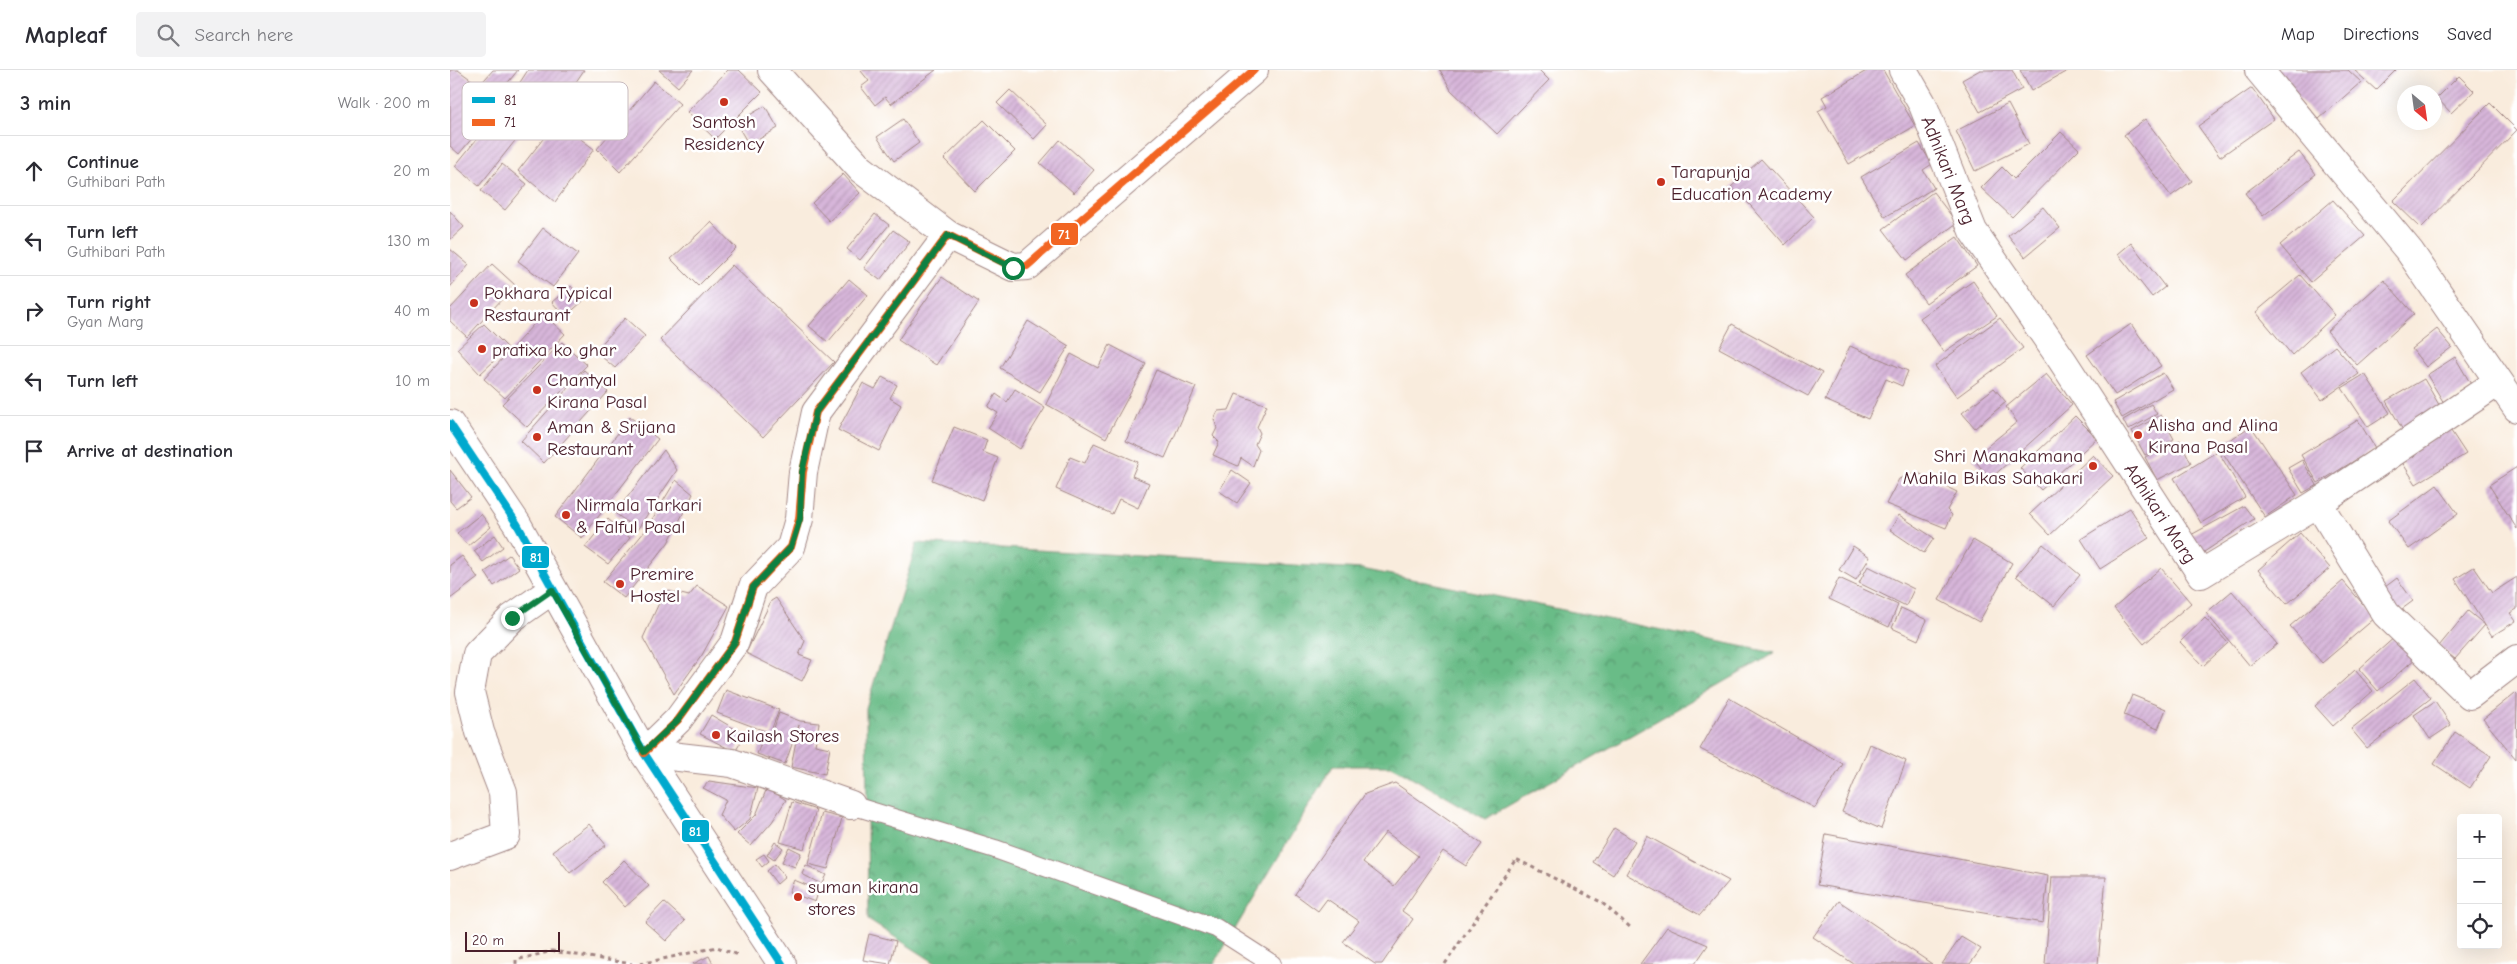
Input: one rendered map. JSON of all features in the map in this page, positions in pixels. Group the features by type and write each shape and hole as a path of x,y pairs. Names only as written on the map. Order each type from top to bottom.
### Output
{"street":[{"path":"772,70 861,169 948,235 1013,268 1028,266 1254,70"},
{"name":"Adhikari Marg","path":"1903,70 1924,105 1973,231 2062,360 2201,574 2318,503"},
{"path":"2259,70 2410,252 2517,408"},
{"path":"644,752 678,720 735,642 753,587 791,547 800,519 802,472 816,412 948,235"},
{"path":"2498,382 2318,503 2386,614 2470,695 2517,659"},
{"path":"450,424 517,524 552,590 644,752 782,964"},
{"path":"450,856 506,835 502,792 480,732 470,692 477,654 512,618 552,590"},
{"path":"644,752 732,763 851,805"}],"lane":[{"path":"851,805 995,849 1216,928 1272,964"}],"path":[{"path":"1445,964 1516,858 1601,902 1630,926"},
{"path":"640,964 717,947 744,957"},
{"path":"516,964 516,960 552,951 632,964"}],"green space":[{"path":"917,543 1362,569 1775,653 1485,819 1392,766 1333,766 1214,964 937,964 868,920 866,708"}],"building":[{"path":"450,70 458,70 474,82 462,82 462,140 471,140 459,154 450,146"},
{"path":"493,70 518,70 508,82 482,82"},
{"path":"528,70 584,70 576,82 520,82"},
{"path":"659,70 693,70 678,87"},
{"name":"Santosh Residency","path":"728,70 739,70 762,92 715,139 687,112"},
{"path":"936,70 891,104 885,97 875,105 861,87 869,81 861,71"},
{"path":"1440,70 1539,70 1549,80 1497,134 1451,90"},
{"path":"1868,70 1883,70 1915,126 1849,164 1818,111 1827,106 1822,97"},
{"path":"1980,70 2012,70 2022,89 1980,112 1962,80"},
{"path":"2020,70 2069,70 2031,91"},
{"path":"2270,70 2348,70 2361,82 2319,119"},
{"path":"2354,70 2396,70 2376,90"},
{"path":"2459,76 2474,91 2451,113 2442,103 2442,93"},
{"path":"654,81 680,104 620,172 597,149 605,140 628,140 628,112"},
{"path":"2252,88 2274,119 2220,157 2198,126"},
{"path":"1010,90 1047,125 1034,139 997,103"},
{"path":"2490,103 2517,130 2421,228 2393,201"},
{"path":"2008,104 2029,144 1975,171 1956,131"},
{"path":"765,106 778,128 749,145 736,123"},
{"path":"903,119 919,143 894,161 877,137"},
{"path":"2145,119 2192,181 2171,196 2124,135"},
{"path":"984,120 1015,151 975,191 944,159"},
{"path":"2061,132 2079,149 2012,217 1981,188 2002,167 2014,179"},
{"path":"476,140 516,140 479,186 455,166"},
{"path":"542,140 582,140 594,149 555,202 518,171"},
{"path":"1060,140 1094,170 1074,193 1040,163"},
{"path":"1919,143 1932,164 1923,170 1934,188 1885,217 1861,177"},
{"path":"2299,152 2316,174 2263,216 2245,193"},
{"path":"1761,159 1814,217 1785,245 1751,206 1731,187"},
{"path":"502,164 527,184 505,210 481,191"},
{"path":"843,174 860,193 829,221 812,203"},
{"path":"1933,192 1957,223 1907,260 1883,229"},
{"path":"2333,200 2365,236 2311,282 2280,245"},
{"path":"2043,207 2060,228 2025,257 2008,236"},
{"path":"450,211 464,227 450,240"},
{"path":"875,214 889,225 860,260 847,249"},
{"path":"711,222 736,248 698,286 671,259"},
{"path":"543,228 578,254 553,287 518,261"},
{"path":"893,230 910,242 880,280 864,268"},
{"path":"1957,237 1977,266 1926,303 1905,275"},
{"path":"2131,243 2165,287 2152,297 2118,254"},
{"path":"450,249 469,265 450,287"},
{"path":"492,264 515,285 467,337 450,321 450,309"},
{"path":"732,265 834,362 763,437 660,340"},
{"path":"2300,275 2335,315 2292,355 2256,312"},
{"path":"942,277 979,302 936,365 898,340"},
{"path":"849,279 868,295 828,342 809,326"},
{"path":"2384,280 2414,314 2357,365 2327,331"},
{"path":"1973,281 1997,316 1944,352 1920,318"},
{"path":"571,286 583,301 565,317 552,302"},
{"path":"543,314 565,334 505,398 484,379"},
{"path":"625,318 645,336 615,368 595,351"},
{"path":"2000,318 2023,348 1957,397 1935,366"},
{"path":"1028,321 1069,346 1040,392 1000,368"},
{"name":"pratixa ko ghar","path":"484,324 508,348 480,374 457,349"},
{"path":"1732,324 1822,373 1808,396 1719,348"},
{"path":"2131,324 2161,366 2115,395 2087,355"},
{"path":"2437,329 2452,347 2426,367 2412,349"},
{"path":"562,342 587,365 527,427 502,404"},
{"path":"1110,345 1146,364 1106,438 1046,404 1071,354 1098,368"},
{"path":"1850,346 1908,371 1902,386 1886,379 1868,419 1825,400"},
{"path":"2335,346 2359,374 2322,400 2301,372"},
{"path":"2455,357 2472,386 2444,403 2427,375"},
{"path":"584,370 608,392 544,463 521,441"},
{"path":"1156,370 1196,387 1165,458 1126,441"},
{"path":"2163,373 2173,389 2122,418 2113,402"},
{"path":"2046,374 2072,405 1990,479 1973,458 2017,422 2006,407"},
{"path":"2365,374 2390,413 2368,427 2342,388"},
{"path":"882,377 897,385 890,398 901,405 879,451 838,430 863,383 875,389"},
{"path":"2424,379 2442,410 2404,432 2386,401"},
{"path":"1994,388 2006,402 1975,428 1962,413"},
{"path":"1015,389 1045,408 1020,449 988,428 998,413 988,407 996,394 1007,402"},
{"path":"1236,394 1267,405 1257,427 1260,433 1255,444 1259,450 1253,466 1241,458 1238,466 1213,455 1219,442 1213,436 1217,428 1214,419 1218,411 1229,410"},
{"path":"2151,404 2157,414 2128,430 2123,420"},
{"path":"2161,415 2174,439 2145,455 2132,431"},
{"path":"2075,416 2097,438 2041,490 2020,468"},
{"path":"630,417 658,439 582,538 555,517"},
{"path":"2358,420 2375,448 2318,483 2301,455"},
{"path":"2251,426 2297,495 2265,517 2219,447"},
{"path":"954,427 987,440 983,452 998,458 982,500 932,480"},
{"path":"2449,428 2466,454 2416,484 2400,459"},
{"path":"2180,440 2191,463 2157,480 2145,457"},
{"path":"1094,443 1138,462 1132,476 1149,483 1138,508 1119,499 1112,514 1056,489 1070,457 1085,463"},
{"path":"664,450 677,470 637,530 615,513"},
{"path":"2218,451 2245,497 2201,523 2174,478"},
{"path":"2093,455 2113,476 2050,535 2030,514"},
{"path":"2302,460 2317,485 2303,493 2288,468"},
{"path":"2517,467 2517,529 2489,485"},
{"path":"450,470 471,497 456,508 450,501"},
{"path":"1232,470 1251,483 1237,503 1219,491"},
{"path":"1916,472 1957,492 1947,510 1952,515 1946,528 1886,504 1899,479"},
{"path":"676,480 693,494 668,543 624,598 603,582 645,531"},
{"path":"2437,485 2458,514 2409,549 2388,521"},
{"path":"2244,506 2254,519 2201,554 2189,536"},
{"path":"2130,508 2149,538 2100,569 2081,539"},
{"path":"481,514 491,527 468,546 457,533"},
{"path":"1899,515 1934,538 1924,553 1890,530"},
{"path":"608,519 630,538 608,564 585,547"},
{"path":"2300,533 2330,568 2287,604 2258,570"},
{"path":"495,535 503,547 483,562 474,551"},
{"path":"1973,540 2012,563 1979,622 1939,600"},
{"path":"2043,544 2080,575 2054,606 2016,576"},
{"path":"1853,546 1870,557 1856,580 1839,570"},
{"path":"509,555 519,568 494,586 485,572"},
{"path":"462,556 478,578 450,599 450,565"},
{"path":"1868,566 1914,589 1906,606 1859,583"},
{"path":"2474,567 2492,593 2517,577 2517,609 2510,613 2516,621 2492,636 2455,579"},
{"path":"2161,568 2191,603 2144,644 2114,608"},
{"path":"1839,578 1898,605 1889,627 1829,599"},
{"path":"2397,578 2413,601 2398,612 2381,590"},
{"path":"2343,581 2375,618 2322,663 2290,626"},
{"path":"697,586 729,606 702,655 674,694 643,638 665,590 689,596"},
{"path":"2232,591 2277,644 2250,666 2206,613"},
{"path":"776,598 805,641 799,655 812,660 802,681 746,653 771,601"},
{"path":"1901,608 1927,620 1918,640 1892,628"},
{"path":"2468,611 2485,625 2455,659 2439,646"},
{"path":"2205,618 2228,643 2203,666 2180,642"},
{"path":"2396,636 2416,658 2378,691 2359,669"},
{"path":"2355,670 2373,691 2333,726 2315,706"},
{"path":"2415,678 2431,698 2367,748 2351,729"},
{"path":"726,690 779,710 770,733 717,713"},
{"path":"2515,693 2517,695 2516,759 2483,719"},
{"path":"2132,695 2166,709 2158,729 2124,715"},
{"path":"1729,698 1843,764 1815,808 1700,749"},
{"path":"2435,701 2451,725 2430,739 2414,715"},
{"path":"779,713 800,721 819,723 815,745 830,748 825,774 791,767 799,725 785,764 757,754 764,735 771,737"},
{"path":"711,715 745,735 735,752 700,734"},
{"path":"2455,732 2491,756 2470,788 2434,764"},
{"path":"1870,744 1906,761 1881,829 1842,812"},
{"path":"709,781 758,788 750,819 734,832 719,815 726,800 703,788"},
{"path":"1395,783 1482,844 1466,866 1443,851 1402,911 1413,919 1382,964 1375,964 1343,942 1359,921 1327,899 1318,911 1295,894 1365,794","holes":["1386,832 1418,856 1394,886 1363,862"]},
{"path":"767,788 786,800 772,822 751,846 737,834 756,815"},
{"path":"792,802 816,810 804,849 780,842"},
{"path":"822,813 842,818 828,869 808,864"},
{"path":"589,824 606,845 570,873 553,851"},
{"path":"1614,828 1635,841 1613,875 1593,862"},
{"path":"1826,834 2048,876 2043,923 1817,885"},
{"path":"1647,836 1729,881 1700,915 1626,874"},
{"path":"775,842 783,848 774,860 767,855"},
{"path":"789,847 801,853 795,867 782,862"},
{"path":"764,854 769,861 762,867 756,859"},
{"path":"624,860 649,886 625,907 602,882"},
{"path":"775,864 785,877 777,884 767,871"},
{"path":"806,865 826,875 821,884 802,874"},
{"path":"2052,877 2106,877 2098,964 2045,964"},
{"path":"794,880 819,890 815,902 789,892"},
{"path":"1839,901 1932,964 1854,964 1813,937"},
{"path":"664,902 685,921 666,941 645,922"},
{"path":"1667,927 1708,945 1695,964 1640,964"},
{"path":"869,934 896,941 890,964 863,960"},
{"path":"1961,937 1981,949 1970,964 1942,964"},
{"path":"709,956 713,964 693,964"}],"transit line":[{"name":"71","path":"644,753 678,720 735,642 753,587 791,547 799,519 803,472 816,412 948,235 1013,267 1027,266 1254,70"},
{"name":"81","path":"450,424 517,524 644,753 782,964"}],"place":[{"name":"Santosh Residency","path":"724,102"},
{"name":"Tarapunja Education Academy","path":"1661,182"},
{"name":"Pokhara Typical Restaurant","path":"474,303"},
{"name":"pratixa ko ghar","path":"482,349"},
{"name":"Chantyal Kirana Pasal","path":"537,390"},
{"name":"Alisha and Alina Kirana Pasal","path":"2138,435"},
{"name":"Aman & Srijana Restaurant","path":"537,437"},
{"name":"Shri Manakamana Mahila Bikas Sahakari","path":"2093,466"},
{"name":"Nirmala Tarkari & Falful Pasal","path":"566,515"},
{"name":"Premire Hostel","path":"620,584"},
{"name":"Kailash Stores","path":"716,735"},
{"name":"suman kirana stores","path":"798,897"}],"route":[{"path":"512,618 552,590 644,752 678,720 735,642 753,587 791,547 800,519 802,472 816,412 948,235 1013,268"}]}
